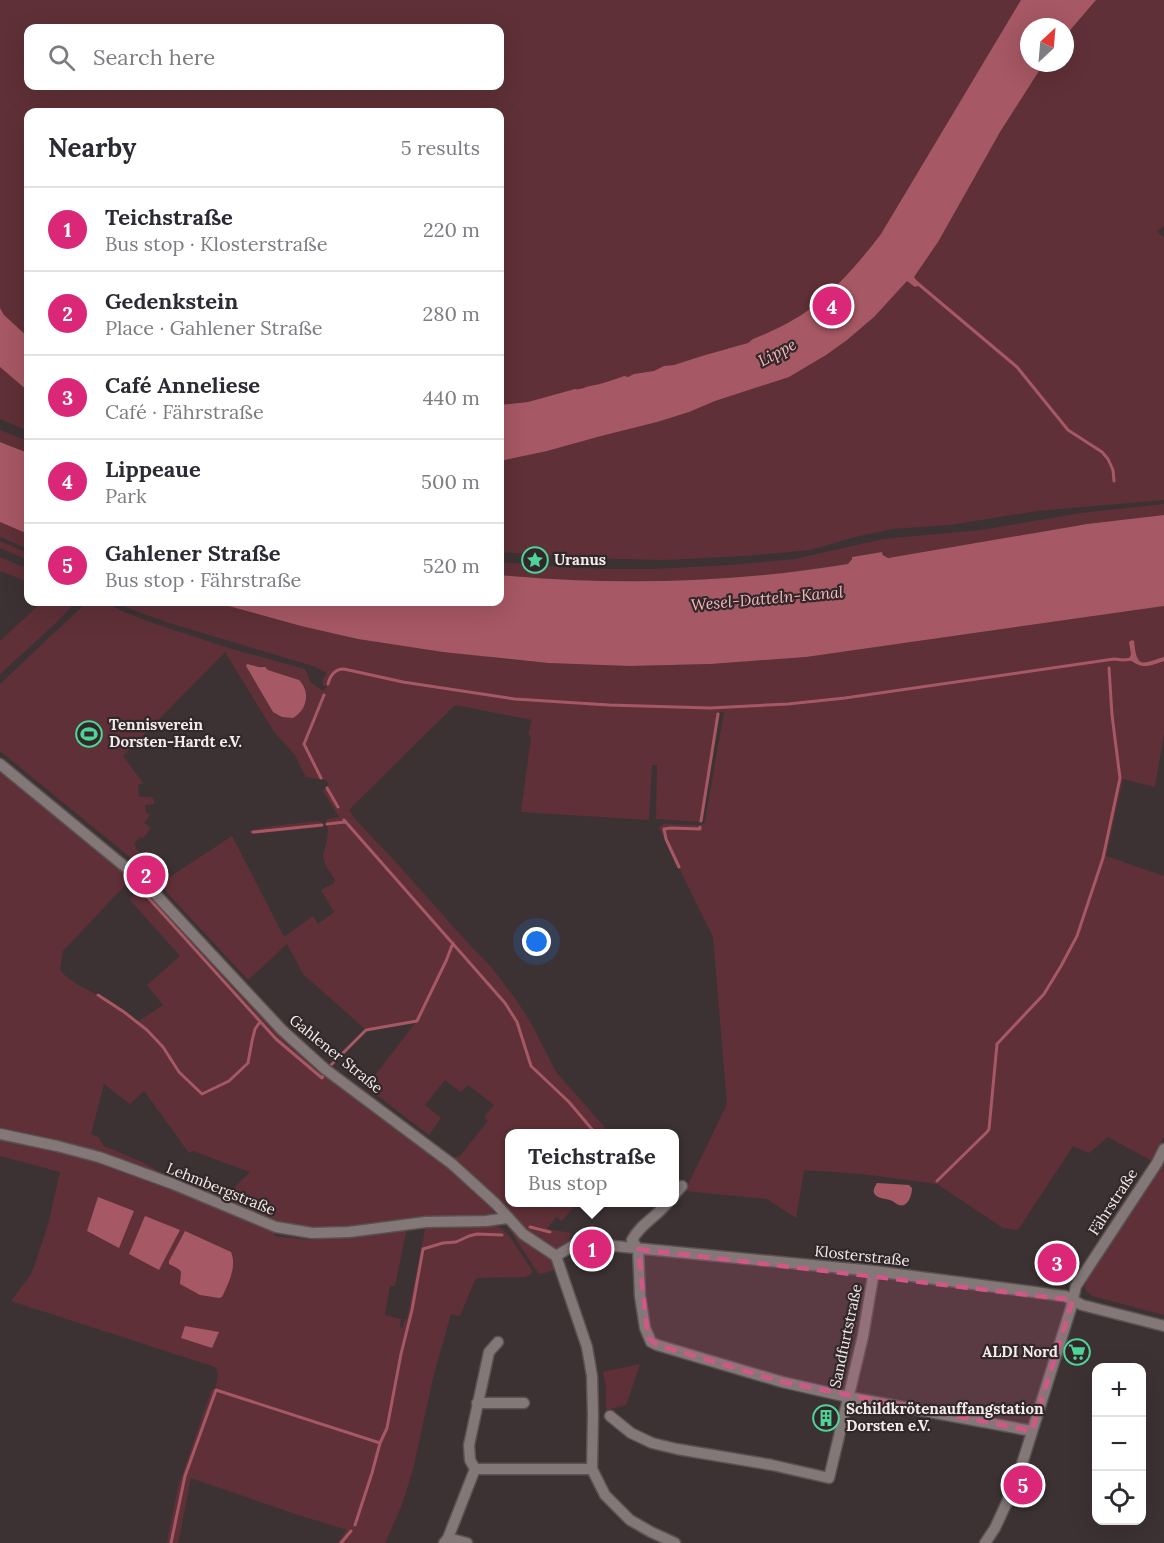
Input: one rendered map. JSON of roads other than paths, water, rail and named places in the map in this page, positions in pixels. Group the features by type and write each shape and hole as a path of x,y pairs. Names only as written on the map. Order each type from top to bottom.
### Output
{"street":[{"name":"Gahlener Straße","path":"0,764 146,884 282,1030 325,1069 452,1164 496,1204 523,1234 556,1256"},
{"name":"Lehmbergstraße","path":"0,1134 99,1157 276,1227 312,1233 349,1232 426,1222 486,1221 507,1218"},
{"name":"Fährstraße","path":"989,1542 1021,1467 1076,1286 1164,1149"},
{"path":"665,1207 638,1229 632,1240 638,1249 640,1296 645,1328 651,1342 782,1382 848,1397 1032,1431"},
{"name":"Klosterstraße","path":"556,1256 576,1244 583,1243 874,1271 1065,1296 1082,1305 1164,1326"},
{"path":"556,1256 587,1347 592,1376 592,1469 605,1495 630,1520 675,1543"},
{"name":"Sandfurtstraße","path":"610,1416 631,1433 652,1443 830,1478 863,1336 874,1271"},
{"path":"475,1469 470,1460 469,1445 489,1352 498,1342"},
{"path":"477,1404 524,1403"},
{"path":"475,1469 592,1469"},
{"path":"467,1543 446,1540 475,1469"}],"water":[{"name":"Lippe","path":"1021,0 1096,0 1074,26 1074,18 1020,18 1020,72 1038,72 1000,132 938,242 914,277 920,285 915,287 907,281 874,317 847,340 789,377 657,422 504,460 504,405 528,402 624,376 654,371 664,366 748,343 814,306 855,267 881,234"},
{"path":"0,308 4,315 24,333 24,388 0,367"},
{"path":"0,442 24,451 24,532 0,522"},
{"name":"Wesel-Datteln-Kanal","path":"1164,515 1164,606 806,657 711,664 629,666 548,663 443,652 358,639 228,606 504,606 504,575 587,581 718,579 848,564 852,557 882,552 888,558 1087,524"},
{"path":"1132,640 1137,656 1142,662 1164,657 1164,661 1146,666 1138,665 1129,659 1131,654 1129,642"},
{"path":"247,664 265,667 299,680 305,690 306,700 298,715 293,718 282,717 273,712 246,666"},
{"path":"877,1183 909,1185 912,1188 909,1200 905,1205 898,1205 876,1196 874,1191"},
{"path":"98,1197 134,1211 119,1248 87,1231"},
{"path":"145,1216 180,1230 159,1270 129,1254"},
{"path":"185,1231 231,1252 233,1269 222,1297 200,1295 180,1284 181,1273 169,1264 169,1261"},
{"path":"185,1326 219,1332 212,1348 181,1338"}],"waterway":[{"path":"916,282 1017,367 1068,430 1102,452 1113,470 1114,481"},
{"path":"328,684 333,674 344,669 403,682 515,699 710,708 845,698 1114,659 1133,659"},
{"path":"937,1181 989,1129 997,1044 1044,994 1077,936 1103,858 1120,778 1109,668"},
{"path":"321,778 304,744 324,695"},
{"path":"701,821 718,714"},
{"path":"327,788 338,807"},
{"path":"344,820 505,1003 517,1022 531,1066 569,1102 592,1129"},
{"path":"327,824 345,822"},
{"path":"253,832 322,825"},
{"path":"679,867 666,839 664,829 700,829 700,827"},
{"path":"144,893 276,1039 322,1078 323,1076"},
{"path":"331,1065 366,1030 417,1021 453,943"},
{"path":"98,995 147,1030 163,1047 179,1072 202,1094 229,1081 248,1063 255,1029 260,1022"},
{"path":"530,1227 550,1232"},
{"path":"355,1525 380,1443 387,1428 423,1249 456,1242 477,1234 502,1235"},
{"path":"171,1543 185,1476 216,1390 380,1443"},
{"path":"341,1543 351,1531"}],"place":[{"name":"Lippeaue","path":"832,306"},
{"name":"Uranus","path":"535,560"},
{"name":"Tennisverein Dorsten-Hardt e.V.","path":"89,734"},
{"name":"Gedenkstein","path":"146,875"},
{"name":"Teichstraße","path":"592,1249"},
{"name":"Café Anneliese","path":"1057,1263"},
{"name":"ALDI Nord","path":"1077,1352"},
{"name":"Schildkrötenauffangstation Dorsten e.V.","path":"826,1418"},
{"name":"Gahlener Straße","path":"1023,1485"}]}
